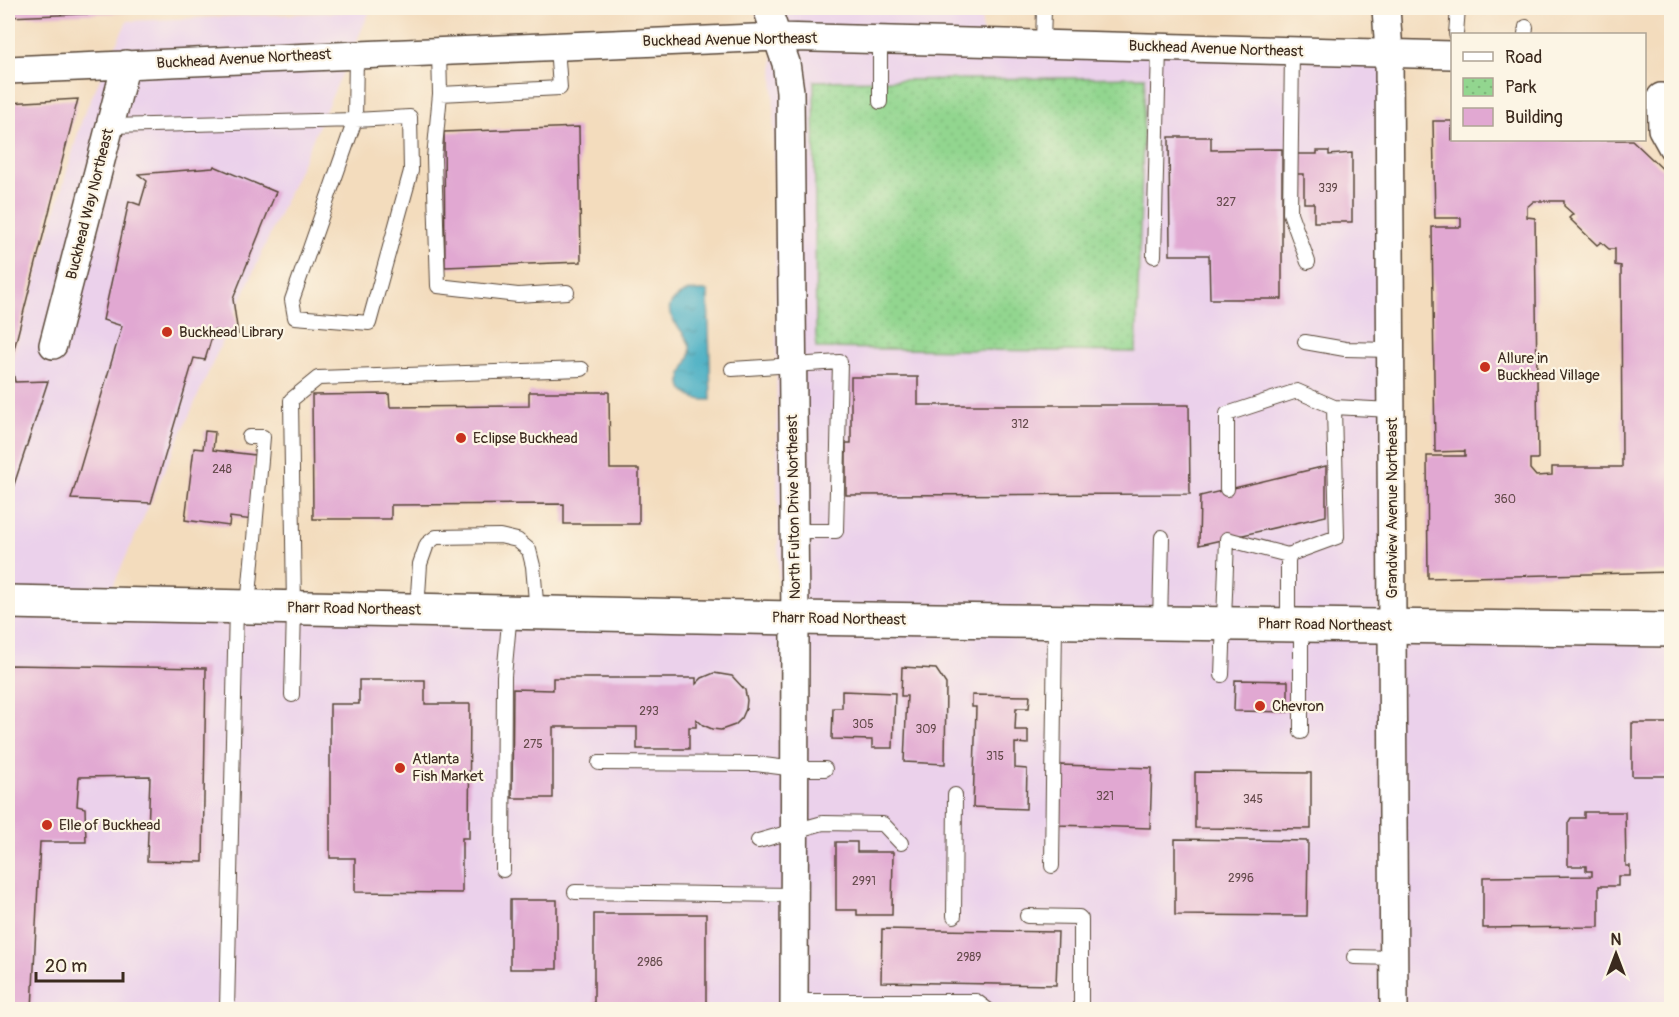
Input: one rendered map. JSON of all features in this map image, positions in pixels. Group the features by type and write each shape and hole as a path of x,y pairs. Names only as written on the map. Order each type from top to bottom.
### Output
{"street":[{"name":"North Fulton Drive Northeast","path":"767,8 786,63 790,91 795,618 794,1005"},
{"name":"Grandview Avenue Northeast","path":"1386,8 1389,53 1392,410 1394,1010"},
{"name":"Buckhead Avenue Northeast","path":"8,70 777,37 1451,55"},
{"name":"Buckhead Way Northeast","path":"54,345 126,64"},
{"path":"1659,97 1662,129 1671,147"},
{"name":"Pharr Road Northeast","path":"8,602 795,618 1671,630"}],"lane":[{"path":"1043,44 1044,8"},
{"path":"1456,33 1458,8"},
{"path":"880,40 880,102"},
{"path":"440,94 560,88 557,46"},
{"path":"1154,256 1159,47"},
{"path":"439,51 440,94 434,158 438,286 518,295 567,292"},
{"path":"1292,51 1290,213 1308,262"},
{"path":"110,126 355,120 410,117 411,171 369,323 295,317 292,300 355,120 356,54"},
{"path":"1305,342 1345,349 1391,350"},
{"path":"732,369 840,362 836,531 794,531"},
{"path":"292,695 294,608 291,400 318,378 582,369"},
{"path":"1227,489 1227,414 1297,391 1334,407 1392,410"},
{"path":"1222,675 1222,624 1227,539 1288,555 1337,537 1334,407"},
{"path":"227,1010 242,607 263,437 249,437"},
{"path":"417,610 420,564 427,544 436,537 500,536 517,540 529,550 533,566 523,613 504,676 503,870"},
{"path":"1160,623 1162,537"},
{"path":"1288,555 1295,625 1300,732"},
{"path":"1052,866 1055,622"},
{"path":"599,763 756,764 795,770 825,769"},
{"path":"954,916 955,795"},
{"path":"758,841 823,823 883,824 901,843"},
{"path":"575,892 794,895"},
{"path":"1027,916 1079,917 1081,919 1081,1010"},
{"path":"1354,957 1394,958"},
{"path":"794,1005 976,1001 988,1010"}],"shaded area":[{"path":"752,8 982,8 982,39 1391,52 1379,625 1671,626 1671,1009 8,1009 8,374 83,116 127,21 370,11 108,597 779,622 773,40"}],"green space":[{"path":"1145,77 1136,352 816,348 814,81"}],"water":[{"path":"688,291 708,291 711,400 688,395 682,387 682,374 689,358 690,347 672,318 670,305 676,298"}],"building":[{"path":"8,8 207,8 207,9 8,17"},
{"path":"78,99 11,361 15,382 48,381 8,503 8,103"},
{"name":"Allure in Buckhead Village","path":"1433,121 1451,121 1451,141 1633,141 1672,178 1672,572 1428,578 1427,456 1465,456 1465,451 1435,452 1432,227 1461,227 1461,218 1435,218","holes":["1534,201 1564,201 1564,206 1573,214 1569,218 1597,245 1601,242 1609,249 1615,249 1615,265 1621,266 1622,467 1552,467 1552,475 1536,476 1530,469 1530,459 1538,459 1535,218 1527,217 1527,207"]},
{"path":"579,127 581,262 445,267 444,132"},
{"path":"1169,137 1211,137 1211,150 1282,149 1282,299 1210,299 1209,255 1170,255"},
{"path":"1317,151 1329,151 1329,155 1352,153 1352,222 1314,222 1314,203 1304,203 1304,174 1296,174 1296,154 1317,154"},
{"name":"Buckhead Library","path":"214,166 276,192 233,299 238,334 214,330 205,360 194,358 151,503 71,499 122,326 103,320 129,201 140,205 147,181 138,174 213,168"},
{"path":"851,377 918,377 918,405 1189,405 1190,494 846,495 846,443 851,443"},
{"name":"Eclipse Buckhead","path":"529,392 609,392 610,469 639,469 639,524 564,524 564,504 391,505 391,519 313,519 312,395 389,394 390,407 529,406"},
{"path":"205,431 215,432 213,450 255,455 252,482 258,483 253,520 230,517 229,526 185,520 194,448 203,449"},
{"path":"1326,466 1326,516 1199,545 1200,496"},
{"name":"Elle of Buckhead","path":"8,665 206,668 203,862 147,861 150,776 79,777 77,806 85,808 86,842 40,842 32,1010 8,1010"},
{"path":"902,667 936,669 946,684 945,764 904,762 907,696 901,696"},
{"path":"714,673 732,676 745,690 746,709 742,718 735,725 721,730 712,729 696,719 696,727 689,727 689,749 637,749 637,727 553,727 553,798 512,798 513,689 553,690 553,678 696,678 696,684 702,678"},
{"name":"Atlanta Fish Market","path":"359,680 425,680 425,704 470,704 469,838 462,838 462,893 355,892 355,858 330,858 330,704 359,704"},
{"path":"1235,680 1288,681 1288,712 1234,711"},
{"path":"842,691 895,693 893,748 872,748 872,740 832,739 833,708 842,708"},
{"path":"972,695 1030,696 1029,708 1016,708 1015,730 1028,730 1028,744 1015,743 1015,768 1027,769 1026,809 973,807 976,707 972,707"},
{"path":"1632,723 1672,723 1672,776 1632,776"},
{"path":"1060,765 1152,768 1150,828 1058,825"},
{"path":"1195,772 1311,773 1311,829 1195,828"},
{"path":"1584,812 1625,812 1626,866 1630,866 1630,876 1618,876 1618,886 1599,886 1599,927 1483,928 1483,877 1592,876 1592,871 1586,871 1586,866 1568,866 1568,823 1571,818 1584,818"},
{"path":"1175,839 1308,841 1307,916 1175,915"},
{"path":"836,842 857,842 857,852 893,852 892,915 857,915 857,910 836,910"},
{"path":"510,900 557,900 557,969 510,969"},
{"path":"594,914 706,914 706,1010 594,1010"},
{"path":"882,929 1058,932 1056,985 881,982"}],"place":[{"name":"Buckhead Library","path":"167,332"},
{"name":"Allure in Buckhead Village","path":"1485,367"},
{"name":"Eclipse Buckhead","path":"461,438"},
{"name":"Chevron","path":"1260,706"},
{"name":"Atlanta Fish Market","path":"400,768"},
{"name":"Elle of Buckhead","path":"47,825"}]}
